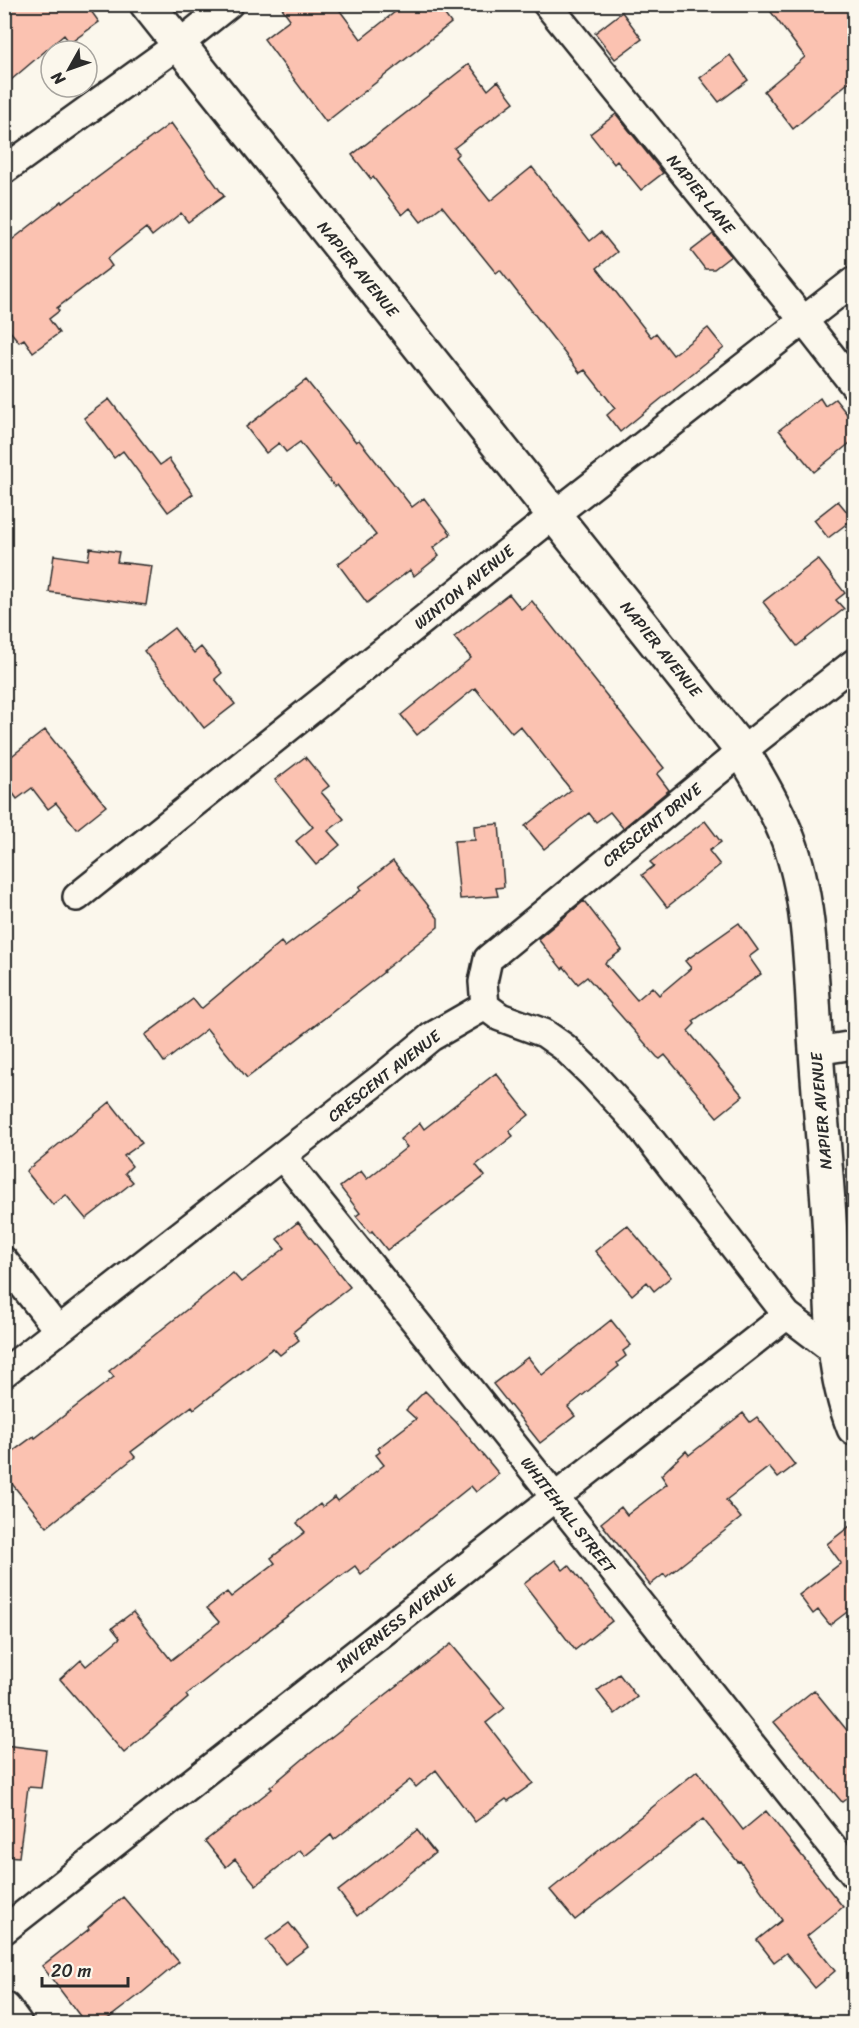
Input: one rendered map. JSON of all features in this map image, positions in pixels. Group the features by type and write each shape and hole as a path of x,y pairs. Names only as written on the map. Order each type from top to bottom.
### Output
{"street":[{"name":"NAPIER AVENUE","path":"147,4 742,751 767,792 789,841 801,890 809,948 828,1199 832,1305 842,1392 855,1428"},
{"path":"4,170 179,44 229,4"},
{"name":"NAPIER LANE","path":"547,4 855,385"},
{"name":"WINTON AVENUE","path":"77,897 554,515 855,281"},
{"name":"CRESCENT DRIVE","path":"485,1006 483,982 488,959 742,751 855,663"},
{"path":"485,1006 500,1017 544,1033 564,1047 592,1074 639,1125 787,1315 837,1353"},
{"name":"CRESCENT AVENUE","path":"4,1373 431,1037 485,1006"},
{"path":"816,1051 855,1045"},
{"name":"WHITEHALL STREET","path":"282,1156 855,1874"},
{"path":"4,1261 58,1330"},
{"name":"INVERNESS AVENUE","path":"4,1930 787,1315"},
{"path":"4,2009 15,2024"}],"building":[{"path":"4,4 86,4 99,22 76,39 67,39 64,35 59,39 39,39 39,56 4,86"},
{"path":"279,4 335,4 361,39 405,4 437,4 451,23 326,122 264,39 290,19"},
{"path":"765,4 855,4 855,77 793,129 764,91 805,57"},
{"path":"622,12 642,39 615,59 595,33"},
{"path":"730,55 748,80 719,102 700,78"},
{"path":"469,64 488,90 498,81 514,102 454,148 459,153 455,157 490,201 532,167 590,241 601,232 617,252 597,268 651,337 656,333 673,355 708,328 724,348 620,432 607,415 615,408 585,370 580,373 500,270 496,273 442,206 421,222 410,208 402,215 373,177 371,179 352,155"},
{"path":"616,114 663,173 641,190 617,161 614,164 590,134"},
{"path":"171,123 224,196 188,222 181,213 152,236 146,228 107,259 112,266 57,308 59,311 49,319 59,333 33,352 24,339 19,342 4,324 4,246 62,201 63,203"},
{"path":"713,234 731,256 714,269 705,269 691,251"},
{"path":"306,380 356,442 359,440 412,507 424,498 451,534 433,548 439,556 414,576 410,570 367,603 338,564 376,535 300,442 286,452 279,443 266,453 246,427"},
{"path":"820,398 825,406 835,399 855,424 855,439 814,472 779,430"},
{"path":"109,399 160,465 169,459 193,494 168,512 123,451 114,458 84,418"},
{"path":"838,501 853,519 828,538 814,520"},
{"path":"90,548 119,552 117,562 152,566 146,605 49,592 54,555 88,560"},
{"path":"818,559 845,593 836,600 844,609 797,646 763,602"},
{"path":"509,594 521,609 532,601 664,768 657,774 669,790 623,828 610,812 596,822 589,813 544,849 525,826 571,790 520,726 512,733 475,688 417,735 401,715 471,658 454,637"},
{"path":"174,628 194,653 201,647 222,673 215,679 235,704 204,728 144,651"},
{"path":"45,730 106,806 77,829 56,803 48,809 32,788 17,799 4,781 4,762"},
{"path":"305,757 329,786 321,792 344,819 328,831 340,845 316,865 296,841 313,827 275,780"},
{"path":"705,821 721,842 709,851 720,865 667,907 642,875 654,866 650,862"},
{"path":"499,824 504,887 496,888 498,896 460,899 454,841 475,840 474,826"},
{"path":"393,861 438,918 438,927 384,972 247,1078 207,1029 164,1062 145,1035 193,999 201,1009 281,942 285,947 361,890 359,887"},
{"path":"584,901 622,950 605,963 637,1000 652,987 659,995 691,968 685,961 739,923 758,950 749,957 761,974 693,1021 695,1024 688,1031 743,1096 717,1117 665,1055 660,1059 657,1057 587,977 578,984 564,967 562,969 538,939"},
{"path":"496,1073 529,1115 509,1131 513,1136 476,1165 485,1176 387,1250 356,1216 360,1213 340,1187 361,1171 367,1179 407,1147 400,1139 420,1123 424,1129"},
{"path":"110,1102 142,1143 124,1156 132,1166 125,1173 133,1182 86,1219 66,1195 53,1205 26,1171"},
{"path":"298,1222 350,1287 293,1332 299,1340 280,1355 273,1348 194,1409 192,1406 131,1452 135,1457 47,1527 4,1474 4,1458 34,1436 35,1438 114,1377 109,1371 233,1273 241,1282 285,1248 277,1239"},
{"path":"627,1225 671,1277 654,1291 647,1282 632,1295 595,1251"},
{"path":"611,1320 631,1345 623,1351 626,1356 617,1363 619,1366 568,1407 575,1416 540,1443 493,1384 528,1357 542,1375"},
{"path":"425,1391 456,1422 499,1474 476,1492 471,1486 361,1574 355,1566 339,1576 186,1695 188,1698 124,1753 60,1679 81,1660 86,1666 120,1638 112,1628 133,1612 171,1660 184,1650 219,1622 207,1608 227,1592 231,1597 275,1563 271,1558 305,1532 297,1523 320,1504 322,1507 335,1497 338,1501 384,1465 376,1455 380,1452 378,1448 416,1419 406,1410"},
{"path":"743,1413 750,1422 757,1417 795,1465 778,1478 769,1467 726,1500 741,1518 666,1577 664,1574 650,1585 601,1523 621,1507 627,1515 667,1484 661,1475 686,1451 689,1455"},
{"path":"855,1522 855,1606 830,1625 818,1610 813,1614 799,1595 841,1563 827,1544"},
{"path":"555,1560 563,1570 569,1565 612,1621 575,1650 524,1584"},
{"path":"451,1644 505,1708 486,1723 533,1783 475,1822 436,1770 416,1787 410,1780 334,1840 331,1835 305,1856 300,1850 256,1885 235,1859 226,1867 205,1841 272,1789 270,1787 303,1759"},
{"path":"619,1674 637,1697 615,1714 597,1691"},
{"path":"814,1690 855,1740 855,1792 842,1802 774,1722"},
{"path":"4,1745 46,1750 41,1788 28,1787 19,1857 4,1856"},
{"path":"697,1771 743,1830 766,1811 843,1907 807,1936 835,1971 815,1988 786,1953 774,1962 757,1940 782,1920 740,1861 738,1862 703,1819 575,1920 550,1890"},
{"path":"417,1830 435,1853 357,1916 338,1891"},
{"path":"123,1897 179,1962 101,2024 86,2024 42,1966 89,1929 88,1927"},
{"path":"289,1923 308,1947 285,1964 266,1940"}]}
